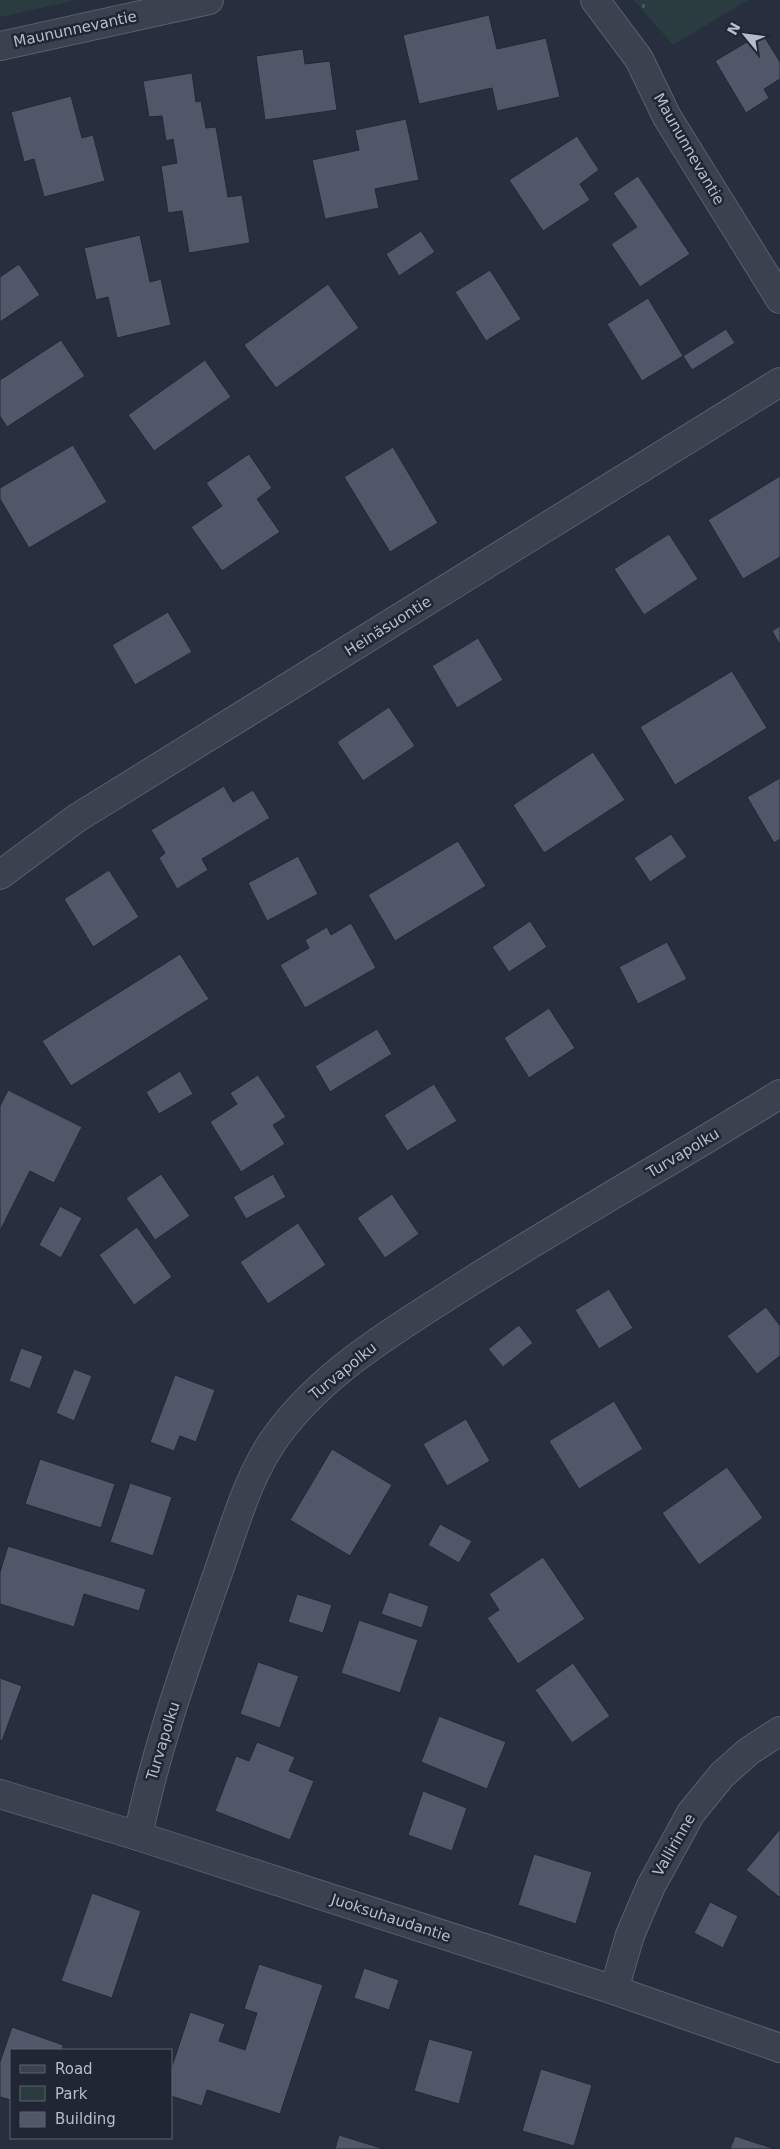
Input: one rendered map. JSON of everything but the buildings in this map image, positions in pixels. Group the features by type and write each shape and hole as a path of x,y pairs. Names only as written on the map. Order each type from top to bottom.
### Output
{"street":[{"name":"Maununnevantie","path":"0,46 209,0"},
{"name":"Maununnevantie","path":"595,0 639,59 668,117 780,299"},
{"name":"Heinäsuontie","path":"0,875 77,818 780,382"},
{"name":"Turvapolku","path":"138,1836 146,1798 166,1727 199,1626 252,1481 277,1436 311,1394 380,1340 458,1290 780,1094"},
{"name":"Vallirinne","path":"614,1990 630,1935 650,1886 691,1813 722,1775 749,1751 780,1731"},
{"name":"Juoksuhaudantie","path":"0,1794 138,1836 614,1990 780,2048"}],"green space":[{"path":"0,0 77,0 0,17"},
{"path":"634,0 748,0 673,45"}]}
